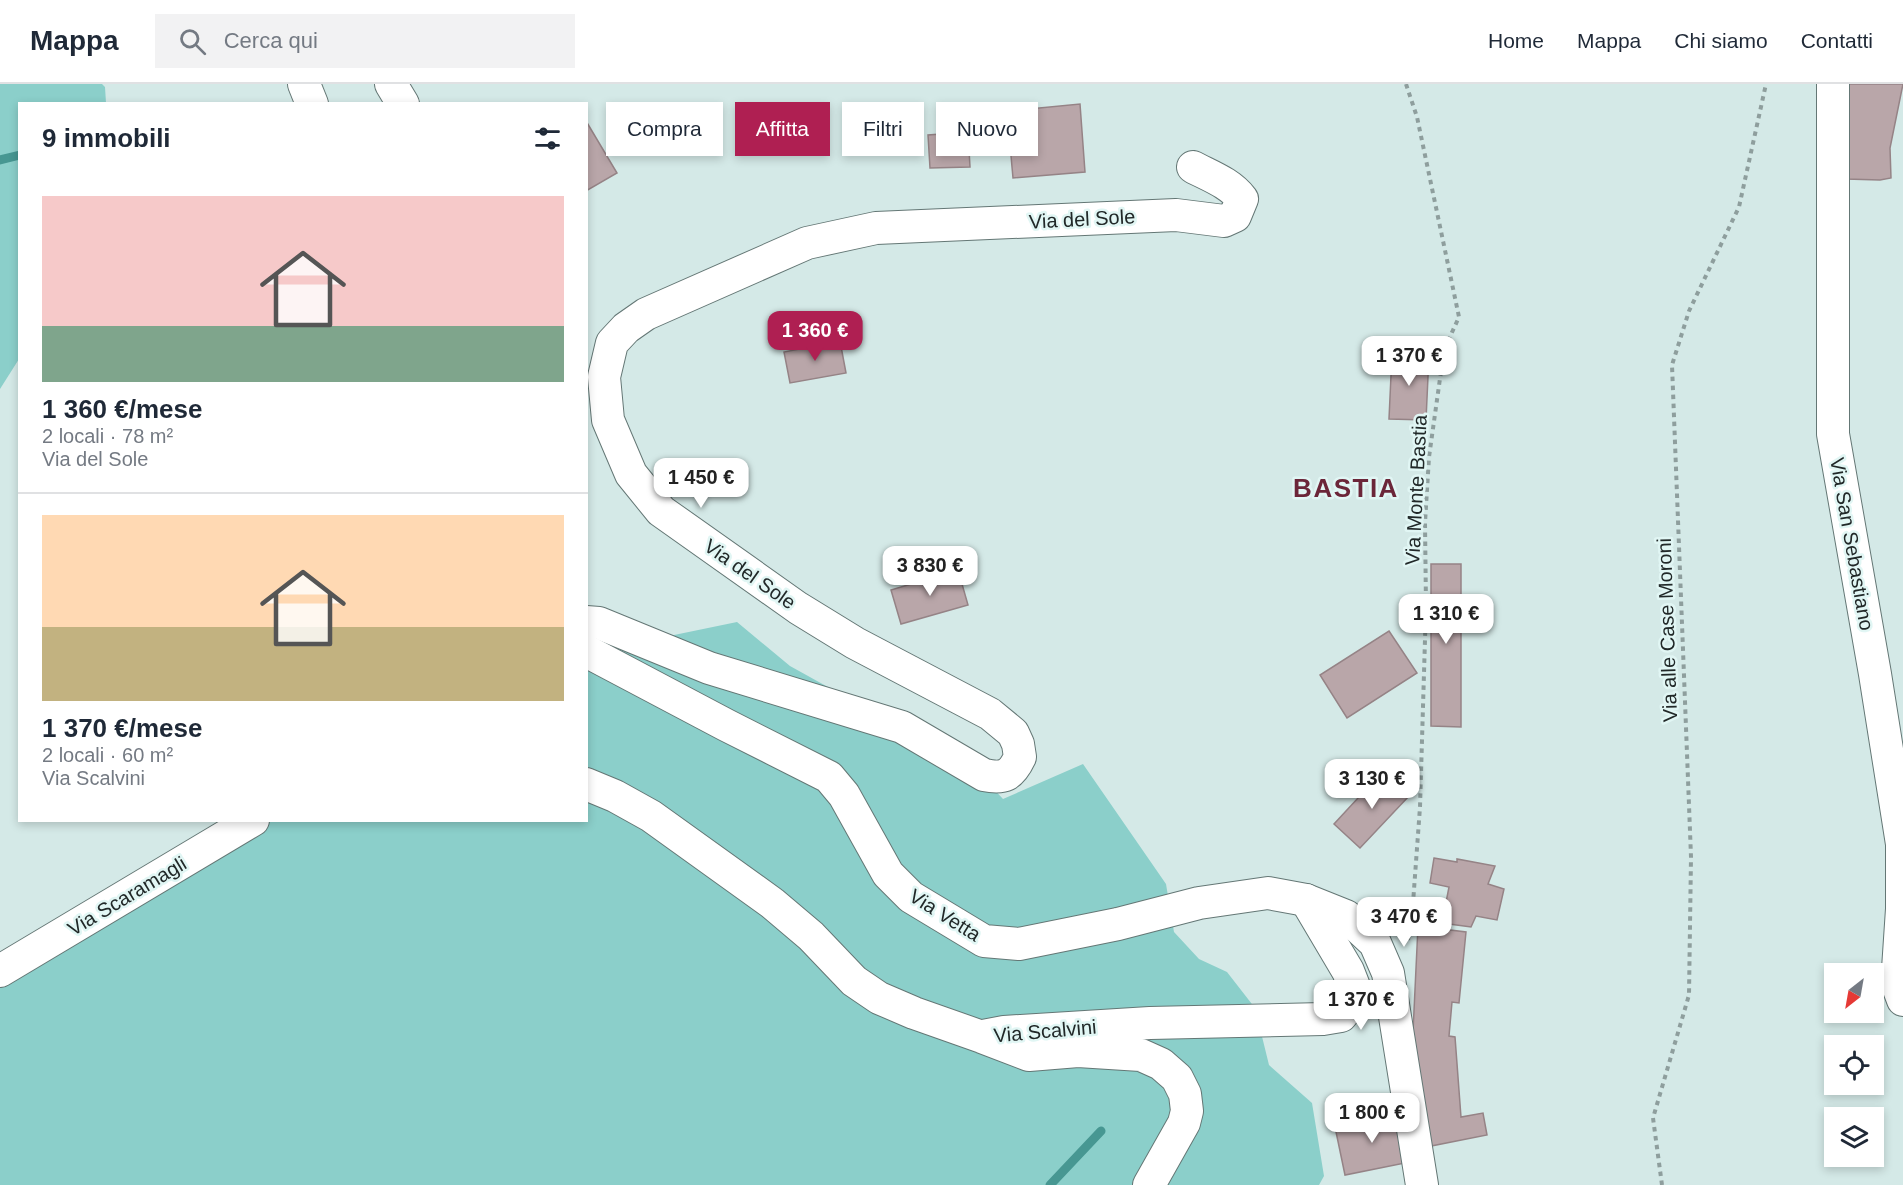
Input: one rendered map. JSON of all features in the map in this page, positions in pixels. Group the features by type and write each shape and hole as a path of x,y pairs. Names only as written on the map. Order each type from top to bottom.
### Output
{"street":[{"path":"304,84 311,102"},
{"path":"391,84 402,102"},
{"name":"Via San Sebastiano","path":"1833,84 1833,434 1902,844 1902,908 1897,984 1903,1000"},
{"name":"Via del Sole","path":"588,622 599,623 709,669 902,726 984,775 998,778 1006,775 1020,756 1018,744 1013,733 990,714 855,643 798,608 661,511 631,474 608,420 604,378 612,343 626,328 646,314 807,243 876,228 1176,215 1224,221 1235,216 1242,199 1237,192 1193,167"},
{"name":"Via Vetta","path":"588,652 829,777 844,795 888,874 911,897 984,940 1019,944 1118,924 1199,903 1268,893 1306,900 1346,916 1375,943 1388,973"},
{"name":"Via Scalvini","path":"588,785 615,796 651,816 772,903 811,936 854,981 879,998 914,1013 982,1036 1004,1032 1150,1023 1323,1019 1341,1016 1350,1006 1355,989 1348,971 1306,900"},
{"name":"Via Scaramagli","path":"0,971 251,822"},
{"path":"1388,973 1422,1185"},
{"path":"982,1036 1029,1055 1078,1051 1142,1055 1161,1064 1177,1078 1185,1094 1187,1111 1184,1123 1149,1185"}],"path":[{"name":"Via Monte Bastia","path":"1388,973 1406,952 1412,917 1421,774 1426,606 1425,523 1429,457 1444,350 1460,317 1417,117 1406,84"},
{"name":"Via alle Case Moroni","path":"1662,1185 1653,1118 1689,995 1690,983 1691,857 1672,365 1689,311 1739,207 1766,84"}],"shaded area":[{"path":"0,84 102,84 105,87 106,102 18,102 18,361 0,389"},
{"path":"737,622 790,666 974,768 1003,799 1083,764 1166,884 1174,932 1199,959 1227,972 1255,1008 1269,1065 1312,1103 1324,1176 1319,1185 0,1185 0,978 255,822 588,822 588,653"}],"building":[{"path":"1849,84 1903,84 1890,148 1891,178 1846,179"},
{"path":"1080,104 1085,172 1013,178 1011,156 1038,156 1038,108"},
{"path":"588,124 617,173 588,190"},
{"path":"936,134 936,156 969,156 970,167 930,168 928,135"},
{"path":"840,341 846,373 790,383 784,352"},
{"path":"1392,354 1429,355 1426,420 1389,419"},
{"path":"1431,564 1461,564 1461,727 1431,726"},
{"path":"958,570 968,605 901,624 891,590"},
{"path":"1389,631 1417,673 1347,718 1320,675"},
{"path":"1383,771 1409,796 1360,848 1334,824"},
{"path":"1434,858 1457,862 1457,859 1495,866 1488,884 1504,889 1497,920 1476,916 1471,927 1442,923 1449,887 1430,883"},
{"path":"1418,926 1466,932 1459,1003 1452,1002 1449,1036 1455,1037 1461,1117 1483,1113 1487,1135 1421,1148 1412,1053"},
{"path":"1399,1113 1410,1162 1345,1175 1335,1127"}],"waterway":[{"path":"0,160 18,156"},
{"path":"1050,1185 1101,1131"}],"district":[{"name":"BASTIA","path":"1346,488"}]}
